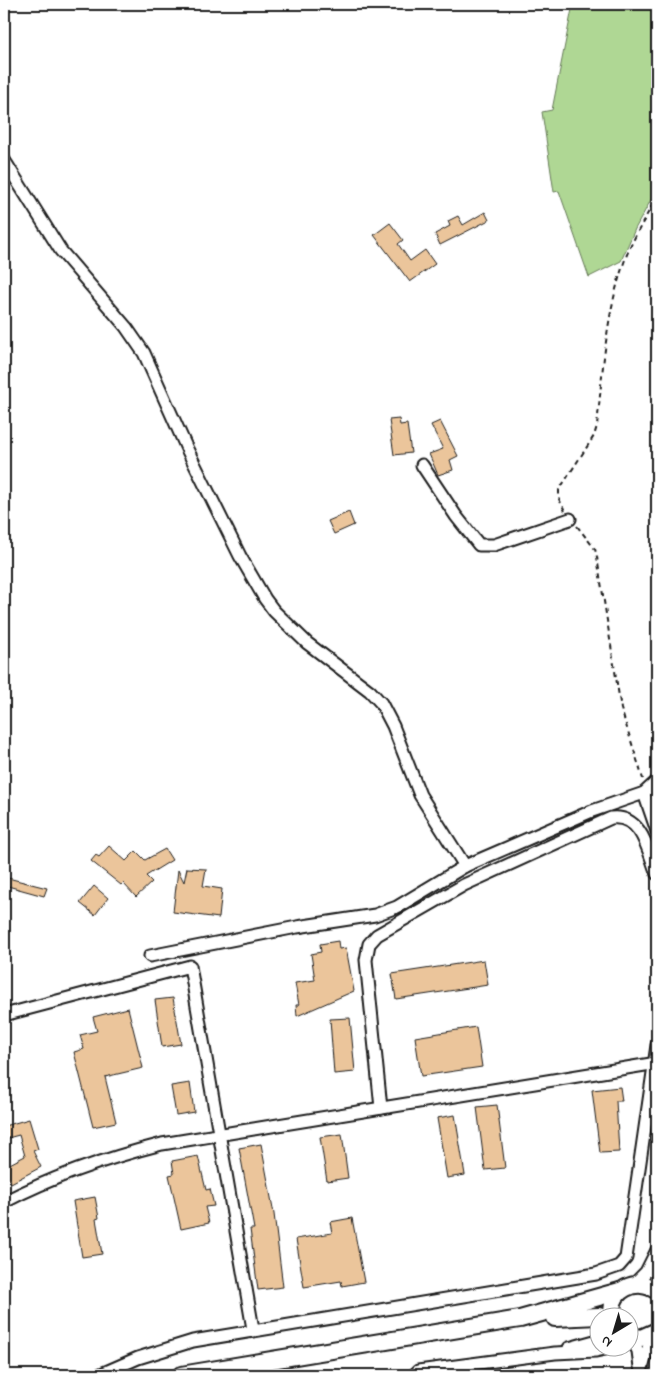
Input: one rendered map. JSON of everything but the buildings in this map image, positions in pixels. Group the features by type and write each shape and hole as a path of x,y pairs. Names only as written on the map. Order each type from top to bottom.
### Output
{"main road":[{"path":"181,1375 520,1319 627,1288 649,1286 657,1291"},
{"path":"612,1306 627,1288"},
{"path":"520,1319 588,1316"},
{"path":"213,1375 232,1366"}],"street":[{"path":"4,160 56,244 122,322 144,353 186,449 264,599 296,634 381,703 394,726 420,795 465,866"},
{"path":"422,465 456,516 479,545 494,546 570,519"},
{"path":"150,956 297,927 370,916 397,907 465,866 592,811 644,793 657,781"},
{"path":"644,793 657,831"},
{"path":"381,1108 366,960 369,944 377,935 464,885 611,818 620,817 638,826 657,874"},
{"path":"370,916 377,935"},
{"path":"4,1015 190,966 253,1330"},
{"path":"99,1375 161,1350 193,1340 596,1274 619,1266 626,1258 656,1063 657,1045"},
{"path":"4,1202 46,1182 127,1153 219,1134 656,1063"},
{"path":"627,1288 646,1272 657,1250"},
{"path":"556,1353 576,1354 640,1338"},
{"path":"640,1338 638,1351 640,1373"},
{"path":"640,1338 640,1373"},
{"path":"414,1375 418,1371 556,1353 588,1343"}],"path":[{"path":"644,793 645,784 640,775 621,709 597,557 589,540 570,519 559,499 560,490 594,436 611,306 627,255 657,196"}],"green space":[{"path":"573,4 657,4 657,189 635,229 621,261 589,277 559,191 554,192 542,112 552,110"}]}
